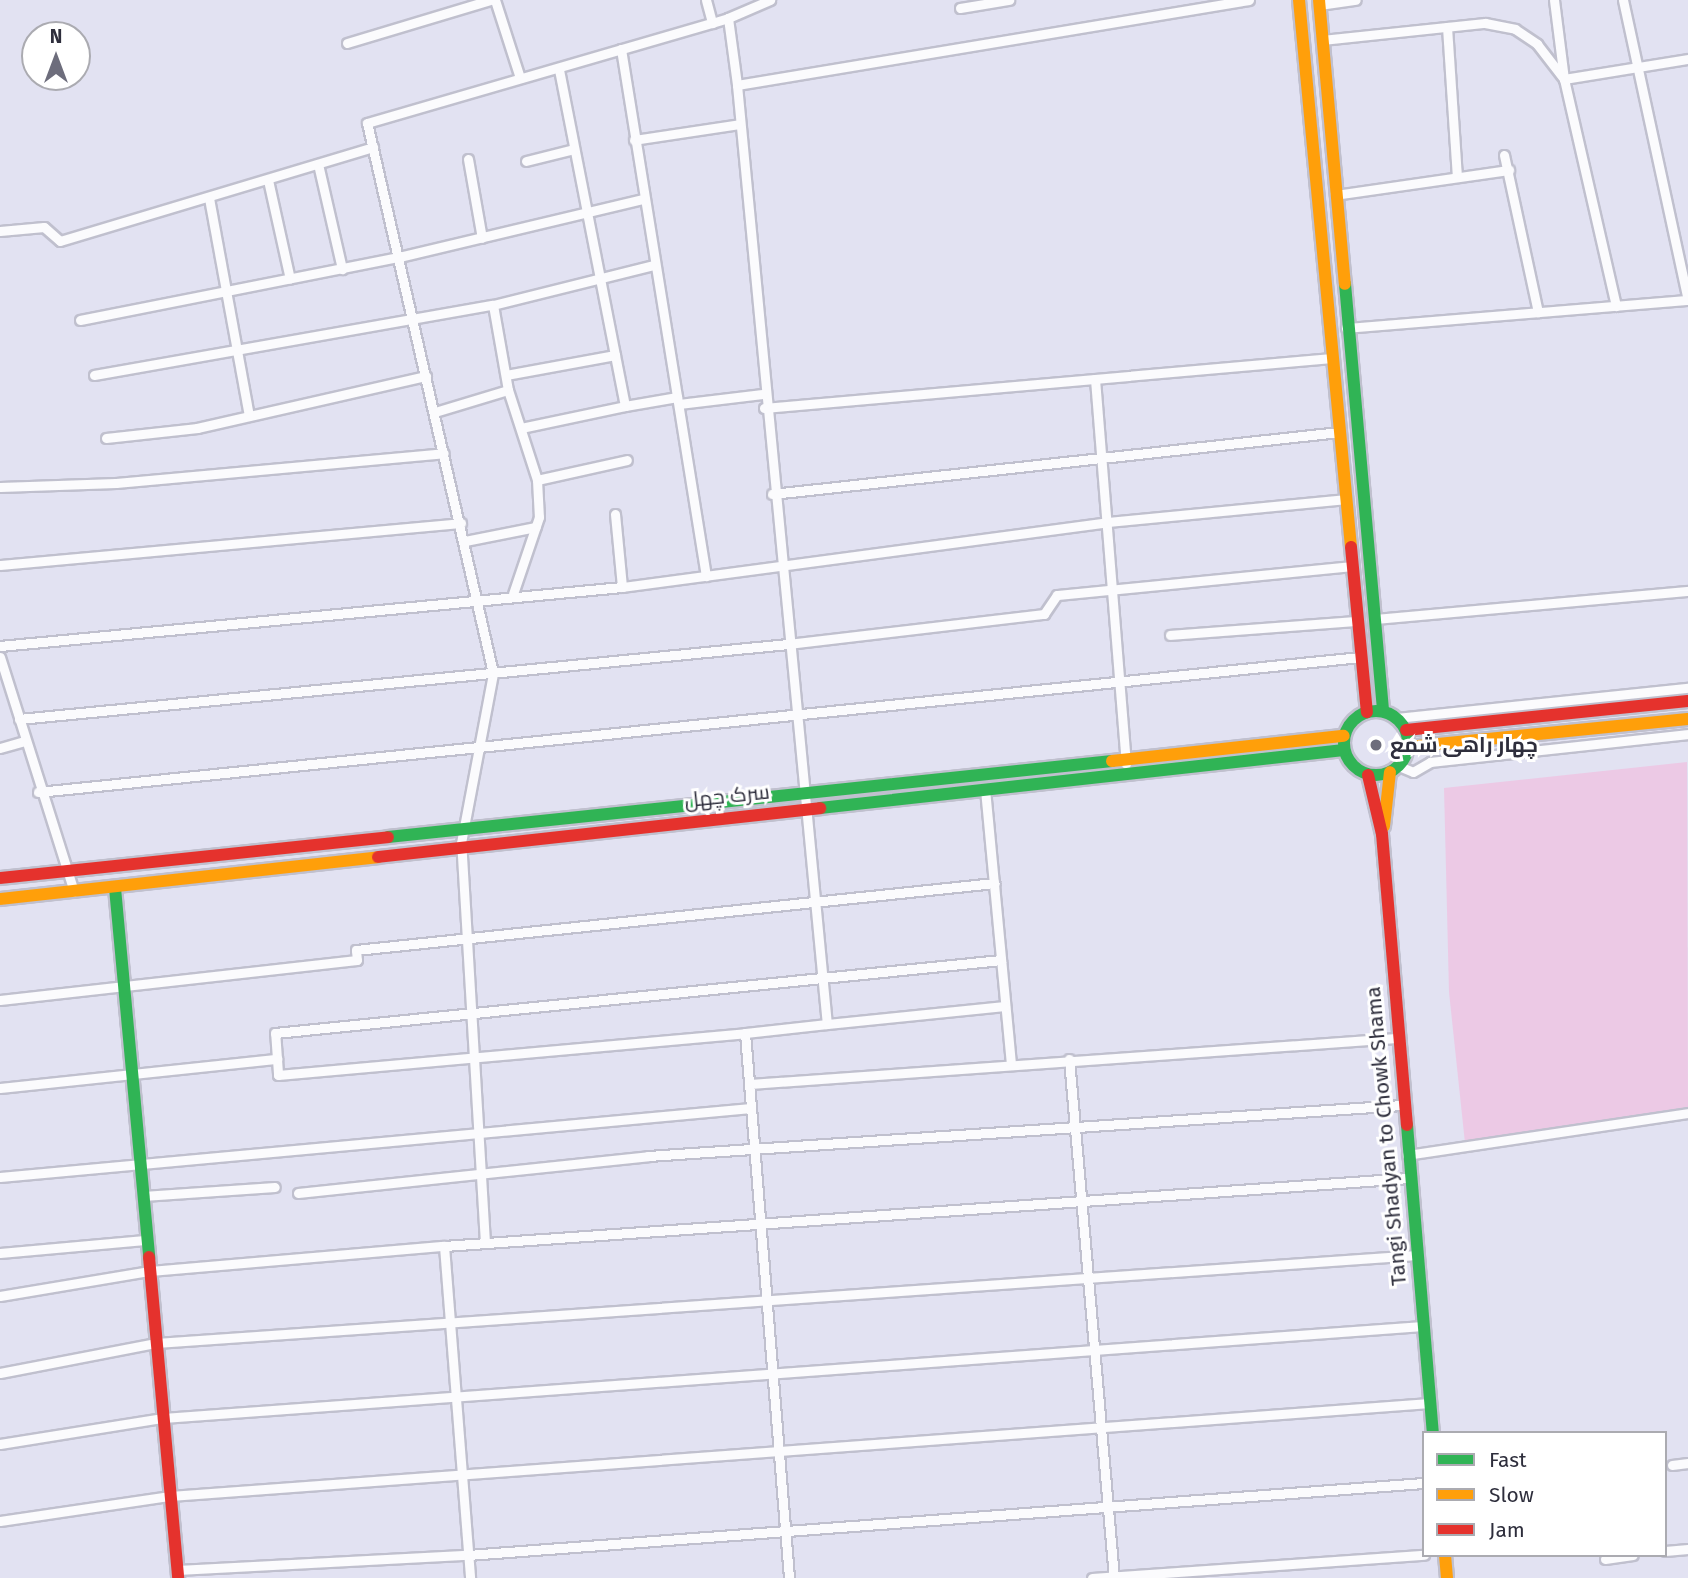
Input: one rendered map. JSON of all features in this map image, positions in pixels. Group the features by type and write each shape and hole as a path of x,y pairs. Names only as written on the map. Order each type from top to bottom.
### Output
{"main road":[{"path":"1298,0 1367,712"},
{"path":"1319,2 1382,711"},
{"path":"1406,730 1688,701"},
{"path":"0,878 1344,736 1367,712 1382,711 1396,718 1406,730 1408,747 1394,769 1382,835"},
{"path":"1408,747 1688,719"},
{"path":"1344,736 1344,750 1352,766 1368,775 1394,769"},
{"name":"سرک چهل","path":"0,899 115,888 461,844 1344,750"},
{"path":"1368,775 1382,835"},
{"name":"Tangi Shadyan to Chowk Shama","path":"1382,835 1396,1038 1433,1431"},
{"path":"115,888 177,1574"},
{"path":"1445,1557 1447,1578"}],"street":[{"path":"347,43 489,0"},
{"path":"495,0 520,78"},
{"path":"706,0 712,23"},
{"path":"485,1242 464,938 461,844 493,673 369,121 728,19 770,0"},
{"path":"960,8 1009,0"},
{"path":"737,85 1249,0"},
{"path":"1319,2 1356,0"},
{"path":"1554,0 1564,79 1616,306"},
{"path":"1346,328 1688,300 1623,0"},
{"path":"728,19 737,85 762,394 806,793 827,1024"},
{"path":"1322,40 1485,23 1515,29 1537,44 1564,79"},
{"path":"1447,27 1457,177"},
{"path":"621,49 642,199 706,576"},
{"path":"1564,79 1635,65 1688,59"},
{"path":"559,69 585,213 601,279 625,406"},
{"path":"634,140 740,124"},
{"path":"0,231 44,227 60,241 373,148"},
{"path":"526,161 573,149"},
{"path":"1504,155 1538,312"},
{"path":"468,159 482,237"},
{"path":"317,164 342,269"},
{"path":"1335,195 1509,170"},
{"path":"268,180 290,279"},
{"path":"209,198 249,415"},
{"path":"80,320 398,257 642,199"},
{"path":"94,375 238,354 413,320 493,304 653,265"},
{"path":"493,304 508,390 537,480 536,527 513,594"},
{"path":"506,376 615,355"},
{"path":"764,408 1332,358"},
{"path":"106,438 249,415 426,376"},
{"path":"1095,379 1127,774"},
{"path":"435,412 508,390"},
{"path":"521,428 625,406 762,394"},
{"path":"772,494 1339,432"},
{"path":"0,487 116,483 444,453"},
{"path":"537,480 627,460"},
{"path":"0,646 478,597 622,587 1107,522 1345,499"},
{"path":"615,514 622,587"},
{"path":"0,565 461,523"},
{"path":"465,541 536,527"},
{"path":"19,719 788,644 1044,614 1057,595 1352,566"},
{"path":"1374,620 1688,591"},
{"path":"1170,635 1357,621"},
{"path":"0,657 38,792 75,892"},
{"path":"38,792 797,718 1119,680 1360,657"},
{"path":"1396,718 1688,688"},
{"path":"1394,769 1413,772 1430,762 1688,734"},
{"path":"0,748 25,741"},
{"path":"985,789 1011,1063"},
{"path":"0,1000 357,960 356,950 816,904 994,883"},
{"path":"1001,960 275,1033 278,1075 746,1033 1005,1006"},
{"path":"746,1033 789,1578"},
{"path":"750,1084 1011,1063 1396,1038"},
{"path":"0,1088 277,1059"},
{"path":"1069,1059 1114,1577"},
{"path":"298,1193 755,1150 1402,1105"},
{"path":"0,1177 140,1162 478,1135 751,1108"},
{"path":"1407,1155 1688,1113"},
{"path":"0,1296 150,1271 485,1242 1409,1178"},
{"path":"143,1196 275,1187"},
{"path":"0,1253 147,1240"},
{"path":"444,1246 470,1578"},
{"path":"0,1373 156,1343 1087,1275 1416,1255"},
{"path":"0,1444 163,1418 1423,1326"},
{"path":"0,1521 170,1496 778,1448 1430,1402"},
{"path":"1672,1465 1688,1464"},
{"path":"177,1574 468,1555 785,1528 1108,1508 1422,1483"},
{"path":"1667,1551 1688,1549"},
{"path":"1092,1578 1422,1555"},
{"path":"1605,1559 1619,1557"}],"shaded area":[{"path":"1687,762 1688,1107 1465,1143 1449,992 1444,788"}],"traffic: fast":[{"path":"1345,284 1383,711"},
{"path":"1370,711 1382,711 1399,720 1406,731 1408,743 1406,755 1399,766 1382,775 1370,775 1358,770 1349,761 1344,749 1344,737 1349,725 1358,716 1370,711"},
{"path":"820,808 1344,750"},
{"path":"388,837 1112,761"},
{"path":"115,888 149,1257"},
{"path":"1407,1125 1433,1431"}],"traffic: slow":[{"path":"1299,0 1351,547"},
{"path":"1319,0 1345,284"},
{"path":"1408,747 1688,719"},
{"path":"1112,761 1344,736"},
{"path":"1384,826 1390,772"},
{"path":"0,899 378,857"},
{"path":"1445,1557 1447,1578"}],"traffic: jam":[{"path":"1351,547 1367,712"},
{"path":"1406,730 1688,701"},
{"path":"1368,775 1382,834 1407,1125"},
{"path":"378,857 820,808"},
{"path":"0,878 388,837"},
{"path":"149,1257 178,1578"}],"place":[{"name":"چهار راهی شمع","path":"1376,745"}]}
